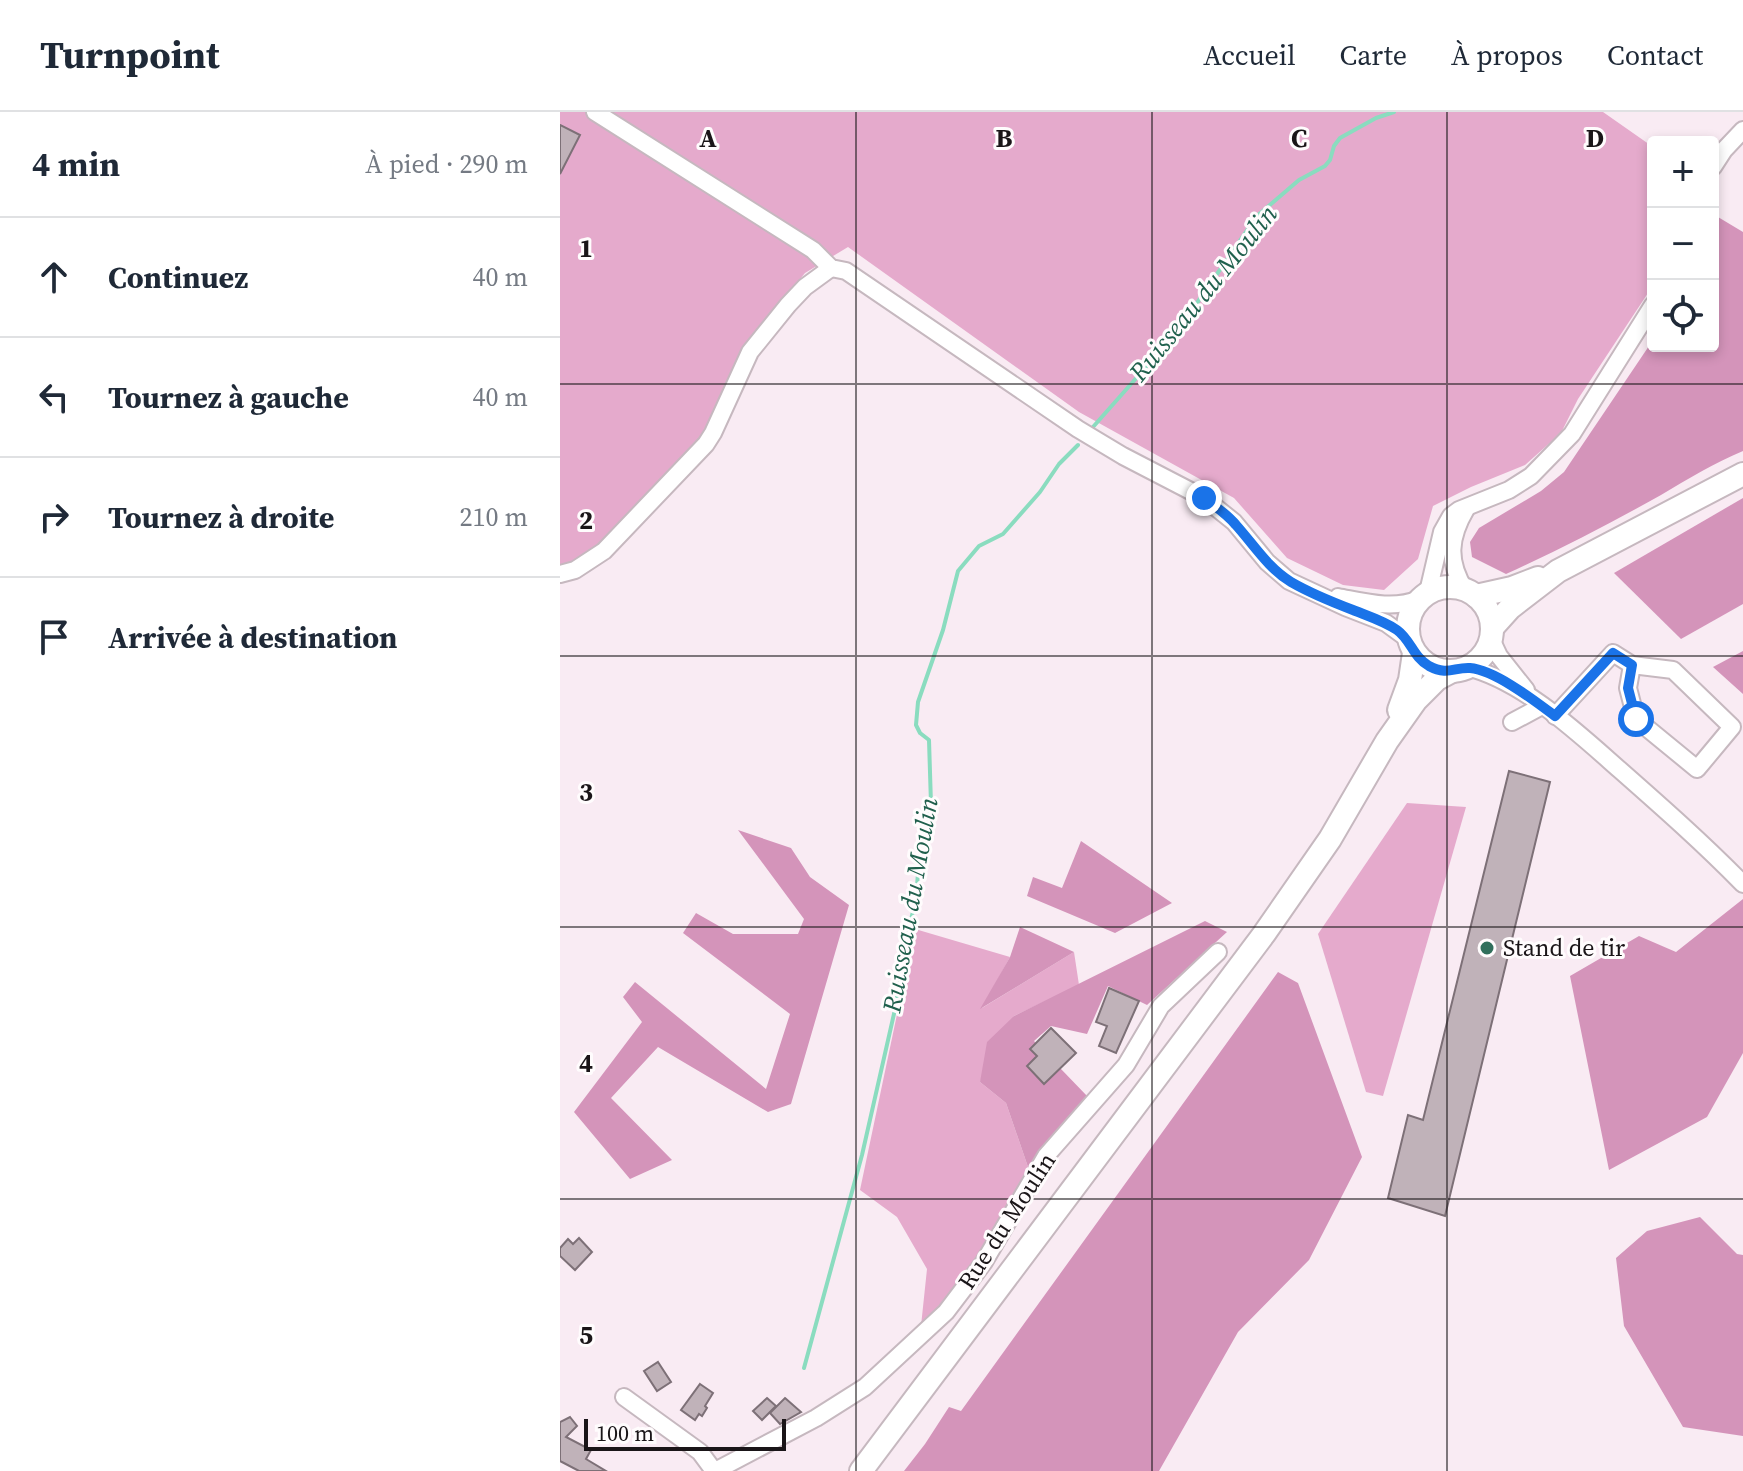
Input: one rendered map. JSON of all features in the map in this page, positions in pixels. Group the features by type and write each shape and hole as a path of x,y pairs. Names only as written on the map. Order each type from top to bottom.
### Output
{"main road":[{"path":"1387,741 1414,665 1407,626 1409,615 1424,596 1449,586 1471,593 1512,588 1558,571 1743,474"},
{"path":"861,1471 1264,934 1330,839 1387,741 1426,689 1437,679 1483,656 1492,633 1510,608 1558,571"},
{"path":"1471,593 1489,613 1492,633"},
{"path":"1411,646 1431,667 1460,669"}],"street":[{"path":"595,112 813,250 831,268 846,271 1078,429 1204,498 1234,522 1267,562 1289,581 1386,623 1411,646"},
{"path":"1719,158 1743,130"},
{"path":"560,574 575,570 604,551 706,444 750,352 805,287 831,268"},
{"path":"1313,593 1390,605 1407,604 1424,596 1442,532 1451,516 1509,490 1531,476 1572,434 1647,315"},
{"path":"1467,508 1455,532 1452,557 1453,565 1471,593"},
{"path":"1492,633 1499,656 1543,707"},
{"path":"1512,722 1543,707 1613,653 1632,665 1673,670 1732,727 1697,769 1636,719 1628,688 1632,665"},
{"path":"1460,669 1493,676 1575,731 1743,884"},
{"name":"Rue du Moulin","path":"714,1471 816,1418 865,1387 946,1312 984,1262 1046,1156 1126,1065 1161,1006 1218,952"},
{"path":"624,1397 700,1452 714,1471"}],"shaded area":[{"path":"560,112 1603,112 1647,143 1647,295 1578,399 1561,433 1525,465 1433,506 1418,559 1384,590 1343,585 1287,558 1234,498 1079,412 848,247 805,273 750,339 697,444 613,534 560,569"},
{"path":"1719,218 1743,232 1743,451 1604,526 1506,574 1472,557 1470,542 1479,528 1541,491 1564,472 1647,349 1647,352 1719,352"},
{"path":"1743,498 1743,604 1681,639 1614,573"},
{"path":"1743,651 1743,694 1713,667"},
{"path":"1407,803 1466,807 1383,1096 1366,1092 1318,934"},
{"path":"738,830 791,848 810,877 849,905 791,1104 768,1112 658,1047 611,1098 672,1160 630,1179 574,1112 642,1022 623,997 635,982 766,1089 790,1014 683,933 696,913 733,934 798,934 804,919"},
{"path":"1081,841 1172,903 1115,933 1027,896 1033,877 1062,888"},
{"path":"1743,899 1743,1053 1707,1117 1609,1170 1570,976 1639,936 1676,952"},
{"path":"1205,921 1227,932 1147,1005 1108,986 1087,1034 1051,1026 1034,1041 1088,1097 1028,1167 1006,1103 980,1082 987,1042 1014,1016"},
{"path":"1020,927 1074,952 980,1009 1010,957"},
{"path":"915,929 1010,957 982,1008 1074,952 1079,985 1014,1016 980,1082 1006,1103 1028,1167 983,1252 921,1326 927,1269 897,1217 860,1190"},
{"path":"1278,972 1298,983 1362,1157 1309,1260 1238,1332 1159,1471 904,1471 949,1407 961,1411"},
{"path":"1700,1217 1737,1254 1743,1255 1743,1436 1683,1427 1624,1326 1616,1258 1647,1231"}],"building":[{"path":"560,125 580,135 560,174"},
{"name":"Stand de tir","path":"1509,771 1550,782 1445,1216 1388,1198 1408,1115 1423,1120"},
{"path":"1109,988 1139,1001 1116,1053 1099,1046 1107,1026 1096,1022"},
{"path":"1051,1028 1076,1053 1044,1084 1027,1066 1037,1056 1030,1049"},
{"path":"579,1238 592,1252 575,1270 560,1256 560,1248 568,1239 573,1244"},
{"path":"658,1362 671,1382 657,1391 644,1371"},
{"path":"700,1384 713,1393 702,1416 699,1414 695,1420 681,1410"},
{"path":"767,1398 776,1406 762,1420 753,1411"},
{"path":"785,1398 801,1412 780,1424 770,1413"},
{"path":"570,1417 577,1426 566,1437 591,1450 586,1459 606,1471 579,1471 560,1461 560,1422"}],"waterway":[{"name":"Ruisseau du Moulin","path":"1093,427 1177,332 1257,216 1299,180 1325,166 1340,138 1376,118 1394,112"},
{"name":"Ruisseau du Moulin","path":"804,1368 862,1155 916,899 920,847 931,804 929,740 916,725 918,702 943,630 958,571 979,546 1003,534 1078,445"}],"place":[{"name":"Stand de tir","path":"1487,948"}],"route":[{"path":"1204,498 1234,522 1267,562 1289,581 1386,623 1408,639 1414,653 1431,667 1445,671 1467,667 1480,670 1532,698 1555,716 1613,653 1632,665 1628,688 1636,719"}]}
